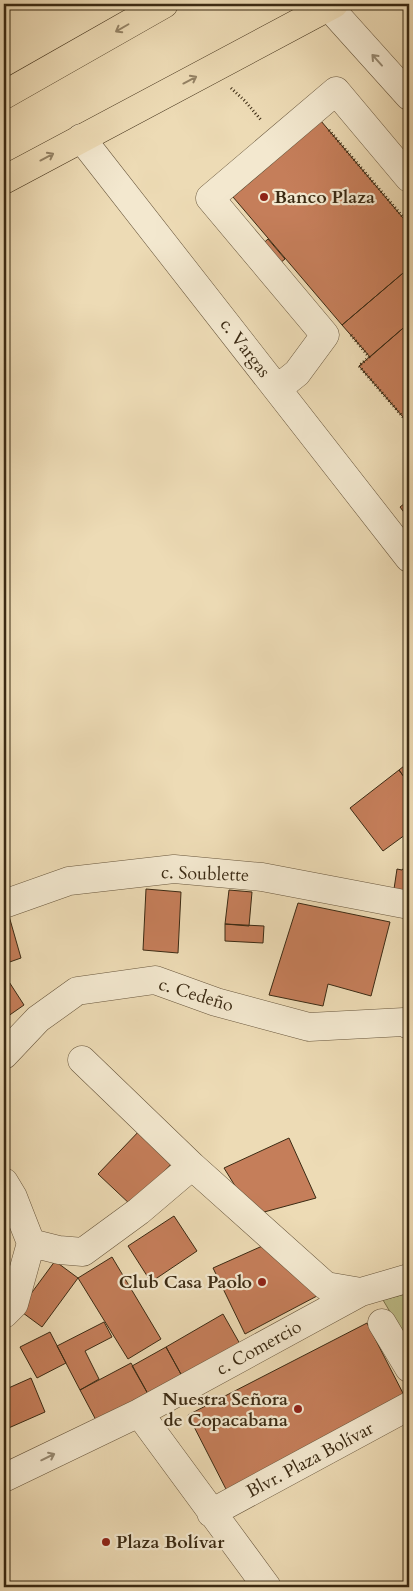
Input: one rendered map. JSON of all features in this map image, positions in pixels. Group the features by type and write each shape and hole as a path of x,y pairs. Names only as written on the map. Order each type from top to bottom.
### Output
{"main road":[{"path":"4,96 164,4"},
{"path":"4,180 331,5"}],"street":[{"path":"331,5 409,96"},
{"path":"274,385 325,335 210,198 336,91 409,178"},
{"name":"c. Vargas","path":"82,138 409,558"},
{"name":"c. Soublette","path":"4,904 69,881 174,870 262,877 409,905"},
{"name":"c. Cedeño","path":"4,1055 38,1019 77,991 155,980 216,1002 309,1027 404,1022 409,1025"},
{"path":"82,1060 192,1166 326,1286 361,1292"},
{"path":"31,1243 59,1250 84,1252 139,1211 192,1166"},
{"path":"4,1182 13,1197 31,1243 14,1304 4,1314"},
{"name":"c. Comercio","path":"4,1478 139,1414 361,1292 409,1278"},
{"path":"382,1323 409,1368"},
{"name":"Blvr. Plaza Bolívar","path":"211,1513 409,1406"},
{"path":"139,1414 267,1587"}],"path":[{"path":"211,69 245,101 277,140"},
{"path":"327,128 409,224"},
{"path":"325,335 340,324 369,357 359,366 409,424"}],"green space":[{"path":"409,1293 409,1344 383,1300"}],"building":[{"path":"321,121 409,225 409,268 342,325 233,197"},
{"path":"268,239 285,259 274,268 258,248"},
{"path":"409,268 409,323 370,357 342,325"},
{"path":"409,323 409,424 359,366"},
{"path":"409,500 409,519 400,507"},
{"path":"409,762 409,784 399,770"},
{"path":"399,770 409,784 409,832 383,851 350,808"},
{"path":"409,862 409,891 394,889 397,869 402,870"},
{"path":"146,889 181,892 178,953 143,950"},
{"path":"229,890 252,892 249,926 225,924"},
{"path":"298,903 390,922 371,996 328,984 323,1006 269,995"},
{"path":"9,916 21,958 4,964 4,918"},
{"path":"225,924 264,926 263,943 225,941"},
{"path":"4,974 24,1005 4,1019"},
{"path":"142,1128 175,1160 132,1206 98,1174"},
{"path":"289,1138 316,1198 253,1215 224,1168"},
{"path":"4,1198 16,1217 4,1224"},
{"path":"174,1216 197,1251 151,1282 128,1246"},
{"name":"Club Casa Paolo","path":"269,1243 317,1296 245,1334 213,1268"},
{"path":"112,1257 161,1339 128,1359 78,1278"},
{"path":"55,1261 78,1278 42,1327 19,1310"},
{"path":"223,1314 240,1344 182,1376 166,1347"},
{"path":"104,1322 112,1337 85,1351 99,1379 80,1390 57,1346"},
{"name":"Nuestra Señora de Copacabana","path":"367,1323 408,1403 229,1495 188,1415"},
{"path":"50,1332 66,1363 37,1378 20,1347"},
{"path":"166,1347 182,1376 148,1394 132,1366"},
{"path":"131,1363 148,1394 97,1422 80,1390"},
{"path":"31,1378 45,1412 4,1430 4,1390"}],"place":[{"name":"Banco Plaza","path":"264,197"},
{"name":"Club Casa Paolo","path":"262,1282"},
{"name":"Nuestra Señora de Copacabana","path":"298,1409"},
{"name":"Plaza Bolívar","path":"106,1542"}]}
